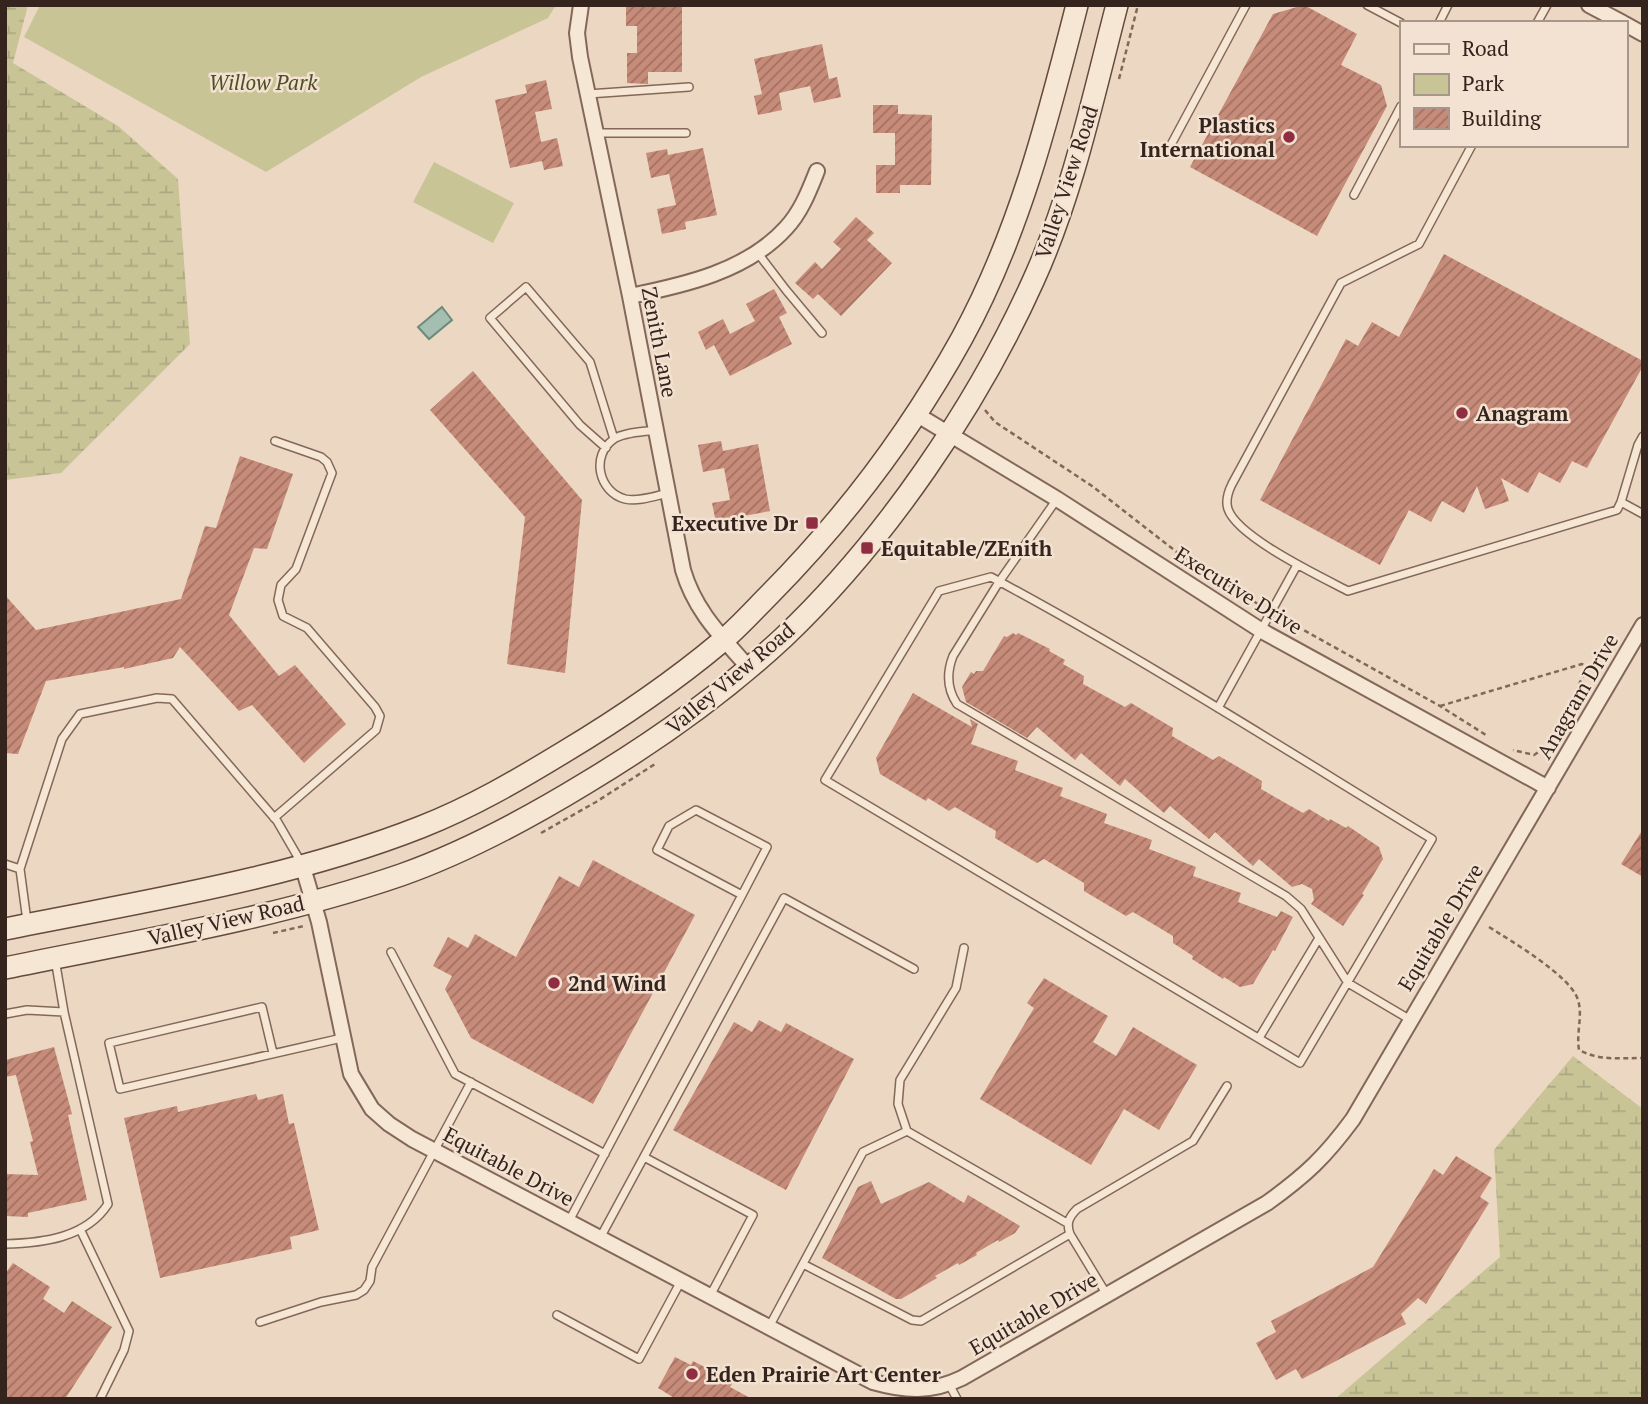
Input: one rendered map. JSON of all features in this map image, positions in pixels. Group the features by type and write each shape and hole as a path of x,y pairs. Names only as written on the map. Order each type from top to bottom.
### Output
{"main road":[{"name":"Valley View Road","path":"5,929 214,886 354,850 421,827 502,789 611,724 724,640 799,565 858,496 898,443 963,337 1013,224 1042,135 1077,5"},
{"name":"Valley View Road","path":"5,968 239,920 401,875 487,840 649,745 784,637 849,569 901,502 949,435 994,357 1034,279 1065,197 1117,5"}],"street":[{"name":"Zenith Lane","path":"581,5 577,33 587,94 689,591 698,608 748,667"},
{"path":"1589,5 1620,21"},
{"path":"1627,25 1643,34"},
{"path":"630,296 676,287 724,270 757,252 786,228 803,204 817,171"},
{"name":"Executive Drive","path":"916,414 1057,499 1262,631 1548,788"},
{"name":"Anagram Drive","path":"1548,788 1643,625"},
{"name":"Equitable Drive","path":"302,864 313,900 351,1074 372,1109 389,1124 435,1151 873,1382 896,1389 919,1391 949,1384 1267,1203 1300,1179 1329,1152 1353,1119 1548,788"}],"lane":[{"path":"1166,154 1246,5"},
{"path":"1367,5 1400,22"},
{"path":"1440,21 1448,5"},
{"path":"1538,21 1547,5"},
{"path":"587,94 689,87"},
{"path":"1354,195 1400,108"},
{"path":"596,133 686,133"},
{"path":"1471,147 1419,244 1341,283 1227,494 1227,507 1232,518 1297,565 1348,591 1617,510 1643,436"},
{"path":"757,252 822,333"},
{"path":"606,448 580,425 490,318 526,287 590,362 614,439"},
{"path":"656,430 614,439 601,459 601,478 612,494 630,500 668,493"},
{"path":"275,441 321,457 327,462 332,473 296,569 281,585 278,600 283,616 307,628 375,706 380,716 376,730 275,818"},
{"path":"1057,499 999,582 949,666 948,681 952,697 957,704 1286,896 1301,909 1348,983 1409,1020"},
{"path":"1621,502 1643,514"},
{"path":"1218,708 1297,565"},
{"path":"990,577 1218,708 1432,839 1300,1063 825,779 939,591 990,577"},
{"path":"27,924 20,869 62,738 80,715 157,698 172,699 275,818 302,864"},
{"path":"569,1222 742,895 767,847 696,810 669,827 657,850 742,895"},
{"path":"5,864 20,869"},
{"path":"600,1238 784,898 914,969"},
{"path":"1259,1038 1319,938"},
{"path":"964,948 956,988 900,1080 898,1104 907,1131 1068,1223"},
{"path":"391,952 455,1074 605,1154"},
{"path":"5,1244 32,1244 70,1236 100,1216 108,1204 54,958"},
{"path":"273,1053 262,1007 109,1043 120,1089 342,1038"},
{"path":"5,1014 27,1010 64,1012"},
{"path":"260,1322 321,1302 356,1295 364,1290 370,1281 372,1267 471,1082"},
{"path":"1107,1295 1070,1234 1068,1223 1077,1209 1193,1141 1227,1086"},
{"path":"768,1327 863,1152 907,1131"},
{"path":"644,1157 753,1215 710,1296"},
{"path":"80,1229 129,1331 124,1350 100,1399"},
{"path":"803,1264 912,1320 921,1321 1070,1234"},
{"path":"557,1315 639,1359 681,1280"},
{"path":"949,1384 957,1399"}],"path":[{"path":"1119,79 1138,5"},
{"path":"991,401 985,410 995,422 1092,486 1178,554 1272,612 1440,706 1490,738"},
{"path":"1440,706 1582,664 1588,667 1570,707 1542,750 1534,755 1508,747"},
{"path":"534,836 596,802 654,764"},
{"path":"264,935 318,922"},
{"path":"1489,927 1532,955 1572,988 1580,1010 1577,1038 1579,1050 1605,1060 1643,1058"}],"green space":[{"path":"5,5 28,5 13,63 118,126 178,179 190,344 61,473 5,480"},
{"name":"Willow Park","path":"40,5 556,5 548,18 421,77 266,172 24,37"},
{"path":"434,162 514,203 493,243 413,202"},
{"path":"1573,1056 1643,1109 1643,1399 1335,1399 1500,1257 1494,1150"}],"shaded area":[{"path":"442,307 452,320 429,339 418,327"}],"building":[{"path":"626,5 682,6 682,72 648,72 648,84 627,83 627,53 637,53 637,26 626,26"},
{"name":"Plastics International","path":"1304,5 1357,34 1341,65 1381,85 1387,106 1317,236 1190,167 1273,14"},
{"path":"822,44 829,79 837,77 841,97 814,103 810,86 779,93 782,110 758,115 754,96 762,94 754,59"},
{"path":"546,80 552,109 535,112 541,142 557,138 563,166 544,170 542,161 510,168 495,100 527,93 525,85"},
{"path":"873,105 898,105 898,114 932,115 931,185 900,185 900,193 876,193 876,165 895,165 895,133 873,133"},
{"path":"703,148 717,215 685,222 686,229 662,234 657,209 676,205 669,174 651,178 646,153 667,149 668,155"},
{"path":"856,217 874,233 867,240 892,263 841,316 818,294 813,299 795,283 815,262 822,269 841,249 833,242"},
{"name":"Anagram","path":"1444,254 1643,361 1643,366 1587,468 1572,461 1560,483 1539,472 1528,493 1501,478 1509,501 1485,509 1477,486 1464,513 1442,501 1431,522 1409,510 1380,565 1260,500 1346,339 1358,346 1372,322 1399,337"},
{"path":"774,289 787,313 779,317 792,344 730,376 714,345 706,350 698,332 723,319 730,334 755,321 746,304"},
{"path":"473,371 582,500 565,673 507,664 525,517 430,410"},
{"path":"721,441 723,451 758,444 770,511 738,517 739,528 718,532 712,503 730,500 724,468 703,472 698,445"},
{"path":"240,456 293,474 267,549 254,548 229,615 279,676 295,665 346,724 304,763 252,705 239,711 180,647 173,658 46,681 18,754 5,753 5,595 36,630 181,599 205,526 216,528"},
{"path":"1013,633 1050,649 1049,651 1065,660 1063,664 1084,676 1083,684 1125,707 1131,703 1173,728 1172,736 1213,760 1219,756 1262,781 1261,789 1303,813 1309,809 1329,821 1330,819 1346,828 1348,826 1379,847 1383,859 1362,894 1364,895 1343,926 1311,904 1314,900 1312,889 1302,884 1292,887 1259,859 1253,866 1215,832 1209,839 1170,806 1164,813 1125,779 1120,786 1081,753 1075,760 1037,727 1027,738 966,702 962,687 971,672 974,674 976,671 983,671 1004,636"},
{"path":"913,693 972,727 970,719 978,724 971,744 1018,761 1015,770 1063,788 1060,796 1107,814 1104,823 1152,840 1149,849 1196,867 1193,876 1241,893 1238,902 1277,917 1281,911 1293,917 1253,984 1240,987 1224,977 1223,979 1173,943 1173,936 1133,912 1126,916 1084,891 1084,883 1044,859 1037,863 995,838 996,831 955,807 949,811 928,798 926,801 880,774 876,758"},
{"path":"1643,829 1643,877 1621,864"},
{"name":"2nd Wind","path":"593,860 695,915 593,1104 471,1038 445,989 452,976 433,966 448,937 468,948 475,934 516,957 559,876 579,887"},
{"path":"1044,978 1108,1016 1093,1042 1116,1056 1133,1027 1197,1065 1159,1130 1124,1109 1091,1165 980,1099 1034,1008 1027,1003"},
{"path":"759,1020 781,1032 786,1023 854,1059 786,1190 673,1130 734,1022 752,1032"},
{"path":"54,1047 72,1114 68,1115 87,1200 28,1213 28,1217 5,1216 5,1174 38,1175 30,1142 33,1141 16,1075 5,1077 5,1060"},
{"path":"256,1094 258,1100 283,1094 289,1124 294,1123 319,1230 290,1237 292,1249 160,1278 124,1118 177,1106 178,1112"},
{"path":"1456,1156 1492,1178 1480,1197 1489,1203 1426,1304 1418,1298 1401,1314 1406,1324 1302,1379 1296,1369 1276,1380 1256,1343 1276,1332 1271,1321 1373,1267 1434,1169 1443,1175"},
{"path":"871,1181 881,1204 929,1182 964,1203 968,1195 1020,1226 1015,1233 935,1276 937,1278 901,1299 896,1299 822,1258 858,1187"},
{"path":"13,1263 50,1287 43,1299 64,1313 72,1301 112,1327 65,1399 10,1399 5,1396 5,1274"},
{"name":"Eden Prairie Art Center","path":"675,1357 691,1365 693,1361 733,1382 730,1387 752,1399 676,1399 658,1388"}],"place":[{"name":"Plastics International","path":"1289,137"},
{"name":"Anagram","path":"1462,413"},
{"name":"Executive Dr","path":"812,523"},
{"name":"Equitable/ZEnith","path":"867,548"},
{"name":"2nd Wind","path":"554,983"},
{"name":"Eden Prairie Art Center","path":"692,1374"}]}
